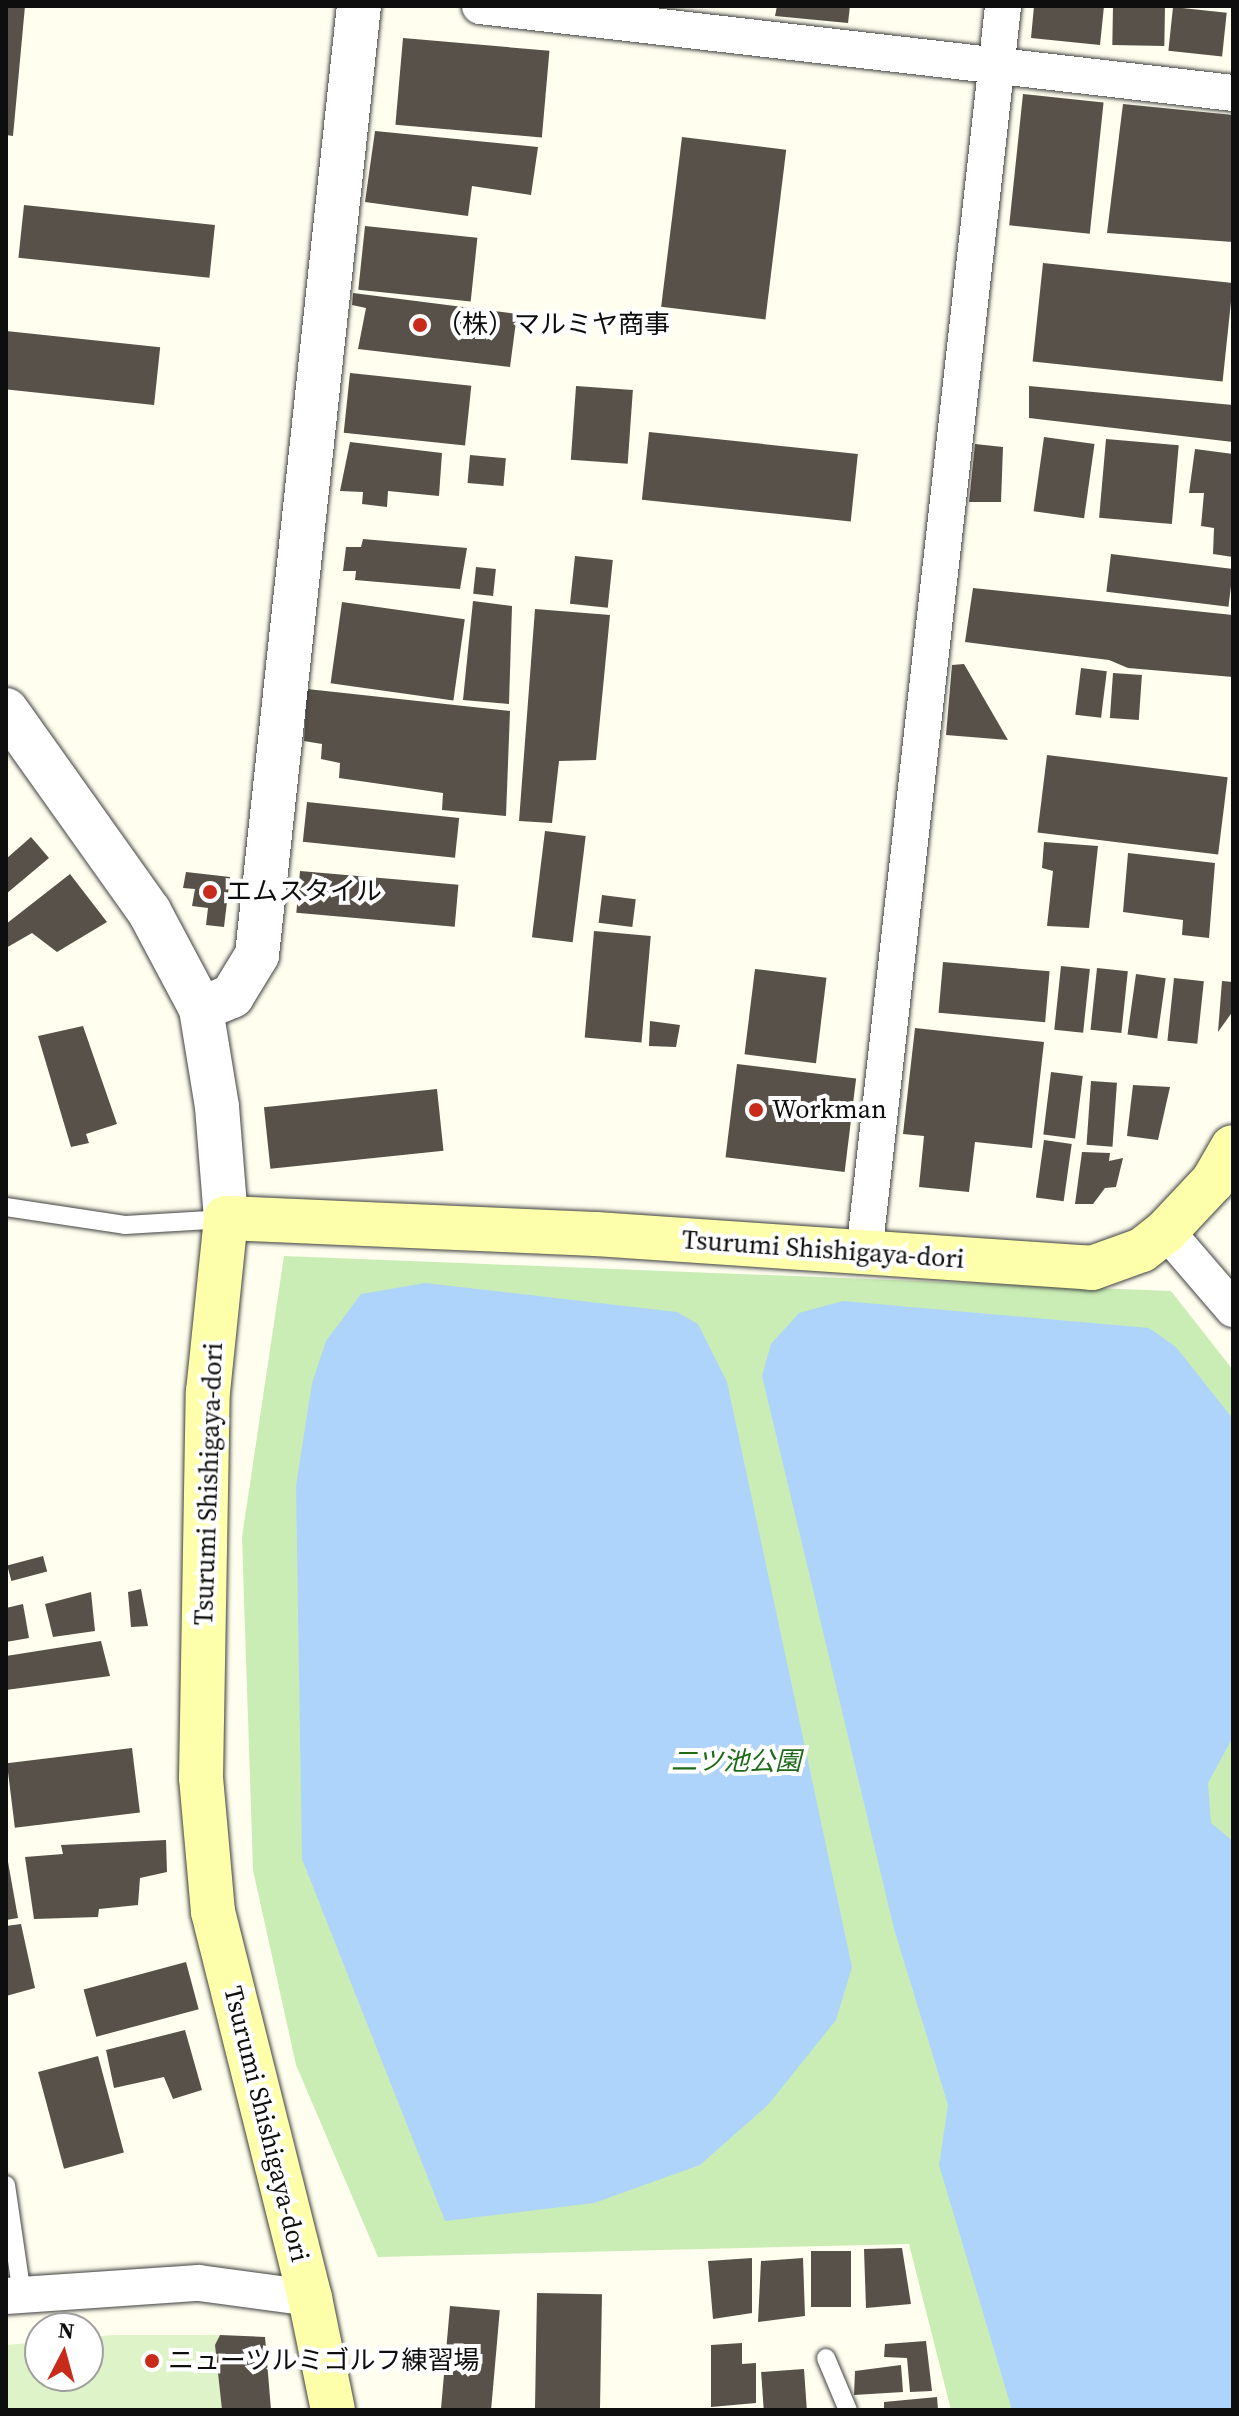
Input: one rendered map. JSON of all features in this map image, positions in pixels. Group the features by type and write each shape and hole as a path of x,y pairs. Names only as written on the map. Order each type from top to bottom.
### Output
{"main road":[{"name":"Tsurumi Shishigaya-dori","path":"333,2410 310,2298 213,1912 201,1778 208,1392 226,1218 596,1234 1092,1268 1142,1250 1166,1231 1213,1181 1233,1147"}],"street":[{"path":"201,1009 232,996 257,955 359,6"},
{"path":"480,6 1233,93"},
{"path":"864,1254 1003,6"},
{"path":"7,716 149,911 201,1009 226,1218"},
{"path":"1166,1231 1233,1309"},
{"path":"14,2295 199,2283 310,2298"}],"lane":[{"path":"6,1207 125,1225 226,1218"},
{"path":"6,2185 14,2295"},
{"path":"826,2358 848,2410"}],"green space":[{"name":"二ツ池公園","path":"284,1256 1171,1291 1233,1370 1233,2410 951,2410 909,2244 378,2257 296,2065 253,1870 242,1537"},
{"name":"ニューツルミゴルフ練習場","path":"220,2335 215,2345 222,2410 6,2410 6,2345 24,2343 24,2392 104,2392 104,2336"}],"water":[{"path":"425,1283 677,1312 698,1324 727,1382 852,1967 836,2020 768,2105 700,2165 594,2203 445,2221 302,1859 296,1486 312,1383 326,1341 361,1294"},
{"path":"843,1301 1149,1328 1176,1347 1233,1419 1233,1737 1208,1783 1211,1823 1233,1841 1233,2410 1012,2410 939,2165 948,2105 894,1929 762,1376 771,1344 799,1313"}],"building":[{"path":"6,6 25,6 13,136 6,135"},
{"path":"777,6 850,6 848,23 775,16"},
{"path":"1034,6 1104,6 1100,45 1031,38"},
{"path":"1113,6 1165,7 1164,46 1112,45"},
{"path":"1173,7 1227,13 1222,56 1168,51"},
{"path":"403,38 549,51 542,137 395,125"},
{"path":"1023,94 1104,102 1090,234 1009,225"},
{"path":"1123,104 1233,115 1233,242 1107,233"},
{"path":"375,131 538,147 531,195 472,186 468,216 365,202"},
{"path":"682,137 786,150 765,320 661,307"},
{"path":"24,205 215,225 209,278 18,258"},
{"path":"365,226 477,238 471,301 358,290"},
{"path":"1043,263 1233,283 1223,381 1033,361"},
{"path":"353,293 517,314 510,367 358,349 366,308 352,305"},
{"path":"6,331 160,347 154,405 6,389"},
{"path":"350,373 471,386 465,445 344,433"},
{"path":"576,386 633,390 628,464 571,460"},
{"path":"1029,386 1233,405 1233,442 1029,418"},
{"path":"649,432 858,454 851,522 642,500"},
{"path":"1044,437 1095,444 1084,518 1034,511"},
{"path":"1106,439 1179,445 1172,524 1099,518"},
{"path":"350,442 442,453 439,496 388,491 387,507 362,504 363,492 340,491"},
{"path":"975,444 1003,447 1001,502 969,502"},
{"path":"1195,449 1233,454 1233,557 1213,554 1214,528 1201,526 1204,493 1189,493"},
{"path":"470,455 506,458 503,486 468,483"},
{"path":"363,539 467,548 460,589 355,580 356,571 343,571 346,547 361,547"},
{"path":"1111,554 1233,569 1228,607 1106,592"},
{"path":"575,556 613,560 608,608 570,604"},
{"path":"476,567 496,569 493,596 473,594"},
{"path":"973,588 1233,615 1233,677 1128,668 1109,660 965,642"},
{"path":"473,601 512,606 509,704 463,700"},
{"path":"342,602 465,619 453,700 331,683"},
{"path":"535,609 610,615 596,760 559,761 552,823 519,821"},
{"path":"964,664 1008,740 946,735 952,665"},
{"path":"1081,668 1107,671 1101,718 1075,715"},
{"path":"1113,673 1142,675 1139,720 1110,718"},
{"path":"307,689 510,711 506,816 442,810 443,793 339,778 340,763 321,759 322,744 304,741"},
{"path":"1047,755 1228,777 1218,855 1037,832"},
{"path":"307,802 459,818 455,858 303,842"},
{"path":"545,831 586,836 573,942 532,937"},
{"path":"31,837 49,858 6,894 6,859"},
{"path":"1044,842 1098,846 1089,928 1047,926 1053,871 1042,868"},
{"path":"1128,853 1215,863 1209,938 1182,935 1183,920 1123,912"},
{"path":"300,871 458,885 455,927 296,913"},
{"path":"186,872 230,877 224,927 206,925 208,908 192,906 195,889 183,888"},
{"path":"70,874 107,922 57,952 32,933 6,948 6,924"},
{"path":"602,895 636,899 632,927 599,923"},
{"path":"594,931 651,936 641,1043 585,1038"},
{"path":"943,962 1050,971 1045,1022 939,1013"},
{"path":"1061,966 1090,969 1083,1033 1054,1030"},
{"path":"1097,968 1128,971 1121,1033 1091,1030"},
{"path":"755,969 826,978 816,1063 745,1054"},
{"path":"1136,974 1166,978 1157,1039 1128,1034"},
{"path":"1174,978 1204,981 1197,1044 1167,1041"},
{"path":"1222,981 1233,982 1233,1011 1218,1032"},
{"path":"650,1021 680,1025 676,1047 649,1046"},
{"path":"83,1026 117,1124 86,1134 89,1143 71,1147 38,1036"},
{"path":"915,1028 1044,1042 1032,1148 975,1142 969,1192 919,1187 924,1136 903,1134"},
{"path":"737,1064 856,1079 845,1172 726,1157"},
{"path":"1051,1072 1083,1076 1075,1138 1043,1135"},
{"path":"1091,1081 1117,1083 1112,1147 1087,1145"},
{"path":"1133,1085 1170,1087 1158,1140 1127,1136"},
{"path":"437,1089 443,1151 270,1169 264,1107"},
{"path":"1044,1140 1072,1144 1064,1201 1036,1197"},
{"path":"1082,1152 1110,1153 1109,1161 1123,1158 1116,1187 1105,1188 1093,1204 1075,1204"},
{"path":"43,1556 47,1571 11,1581 7,1566"},
{"path":"141,1589 148,1626 131,1627 128,1592"},
{"path":"91,1592 95,1631 53,1637 45,1604"},
{"path":"23,1604 29,1638 6,1642 6,1608"},
{"path":"101,1641 110,1676 6,1690 6,1656"},
{"path":"132,1748 140,1813 15,1828 7,1763"},
{"path":"166,1840 167,1872 140,1878 138,1905 99,1909 98,1917 34,1919 25,1857 63,1854 61,1845"},
{"path":"6,1863 18,1918 6,1920"},
{"path":"21,1924 35,1988 6,1996 6,1926"},
{"path":"186,1962 199,2009 96,2037 84,1989"},
{"path":"185,2030 202,2090 173,2099 164,2077 114,2088 106,2050"},
{"path":"98,2056 124,2153 64,2169 38,2072"},
{"path":"902,2248 911,2304 866,2308 864,2249"},
{"path":"811,2251 851,2251 851,2307 811,2307"},
{"path":"752,2258 752,2313 713,2319 708,2261"},
{"path":"803,2258 805,2316 758,2322 761,2261"},
{"path":"537,2293 602,2294 600,2410 535,2410"},
{"path":"450,2306 500,2310 491,2410 441,2410"},
{"path":"220,2335 265,2337 271,2410 222,2410 215,2345"},
{"path":"926,2341 932,2391 910,2392 907,2358 884,2357 885,2344"},
{"path":"742,2343 742,2364 756,2363 756,2403 711,2407 711,2345"},
{"path":"901,2365 903,2392 854,2395 855,2371"},
{"path":"804,2369 807,2410 764,2410 761,2372"},
{"path":"937,2397 938,2410 884,2410 884,2402"}],"place":[{"name":"（株）マルミヤ商事","path":"420,325"},
{"name":"エムスタイル","path":"210,892"},
{"name":"Workman","path":"756,1110"},
{"name":"ニューツルミゴルフ練習場","path":"152,2361"}]}
